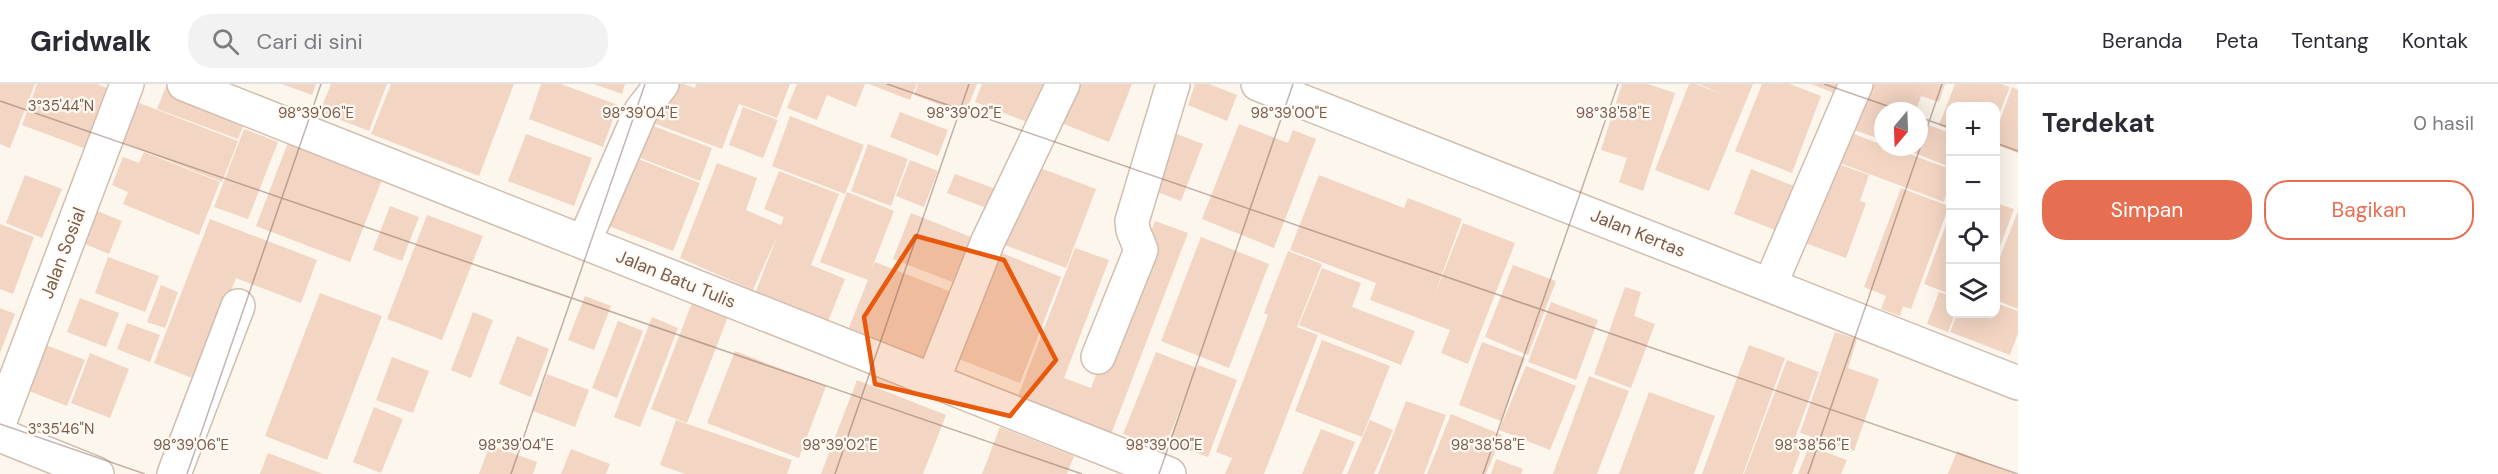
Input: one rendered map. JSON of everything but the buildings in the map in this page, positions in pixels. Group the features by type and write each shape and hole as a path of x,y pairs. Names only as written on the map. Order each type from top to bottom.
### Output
{"street":[{"name":"Jalan Sosial","path":"0,421 127,84"},
{"name":"Jalan Batu Tulis","path":"184,84 1169,474"},
{"path":"584,242 640,111 662,84"},
{"path":"933,380 988,241 1063,84"},
{"path":"1098,357 1141,249 1133,230 1132,221 1173,84"},
{"path":"1770,285 1856,84"},
{"name":"Jalan Kertas","path":"1266,86 2018,382"},
{"path":"174,474 238,306"},
{"path":"0,435 98,474"}],"highlighted area":[{"path":"916,236 1004,260 1056,360 1010,416 875,384 864,317"}]}
